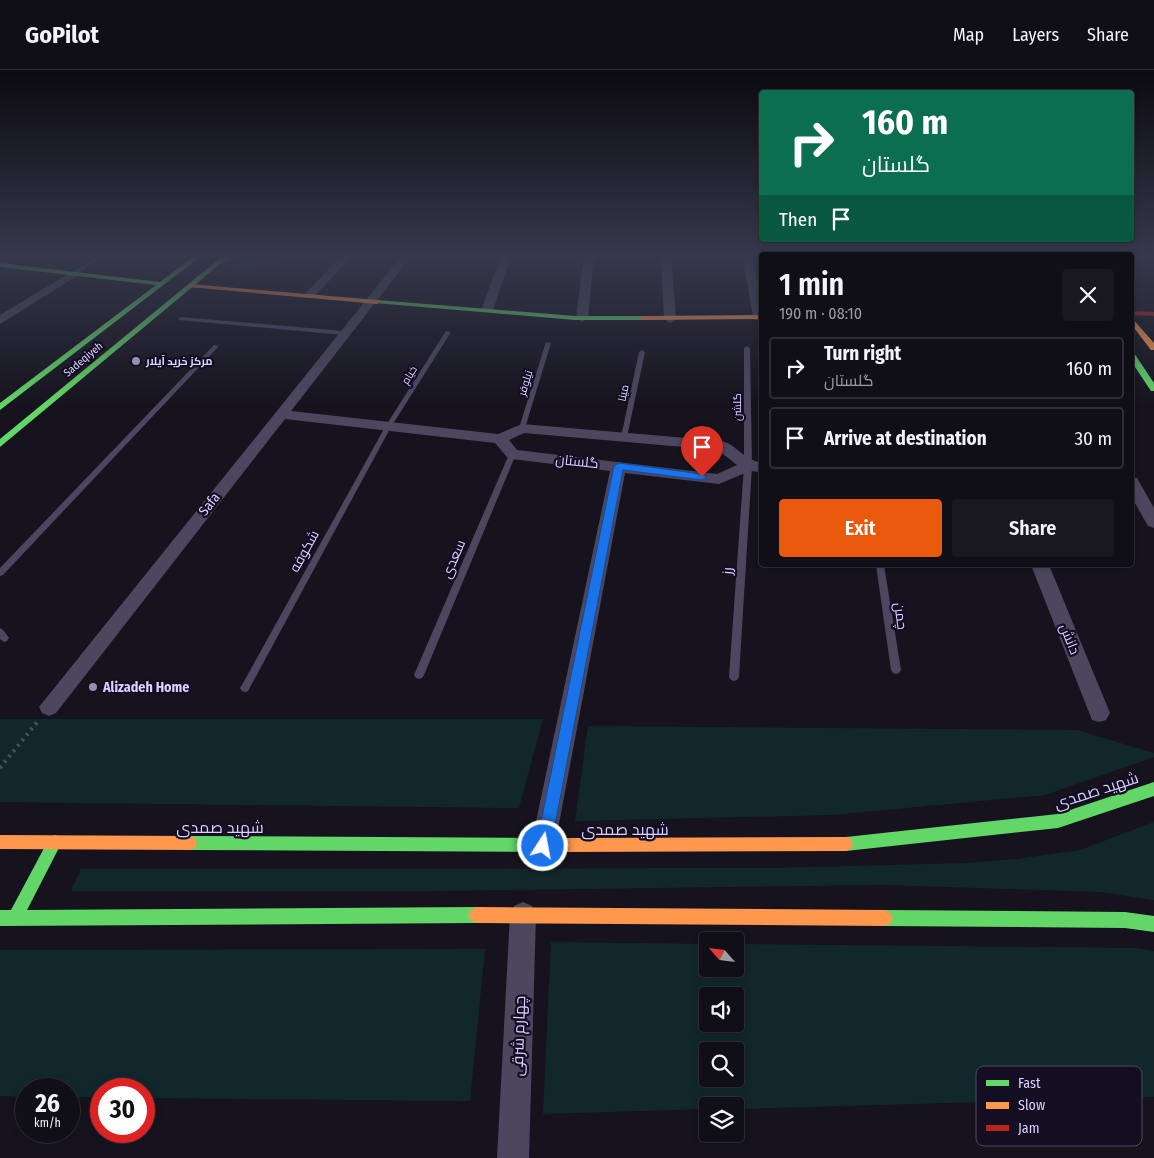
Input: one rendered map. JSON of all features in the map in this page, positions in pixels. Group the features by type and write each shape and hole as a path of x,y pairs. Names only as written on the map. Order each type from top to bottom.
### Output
{"main road":[{"name":"Sadeqiyeh","path":"0,407 134,305"},
{"name":"Sadeqiyeh","path":"0,444 167,305"},
{"path":"419,305 582,318 759,317"},
{"path":"1134,313 1154,314"},
{"path":"1134,323 1154,348"},
{"path":"1134,359 1154,389"},
{"name":"شهید صمدی","path":"0,842 543,846 856,844 1058,821 1154,789"},
{"path":"15,918 55,842"},
{"path":"0,918 523,915 1125,920 1154,924"}],"street":[{"path":"0,320 24,305"},
{"name":"Safa","path":"49,707 367,305"},
{"path":"487,310 489,305"},
{"path":"582,318 583,305"},
{"path":"669,305 670,318"},
{"path":"280,414 500,439 522,428"},
{"name":"گلستان","path":"522,428 722,446 754,467"},
{"path":"500,439 512,454"},
{"name":"گلستان","path":"512,454 719,479 754,467"},
{"path":"543,846 619,466"},
{"path":"1134,492 1138,506 1154,522"},
{"name":"دانش","path":"1041,567 1099,713"},
{"name":"چهارم شرقی","path":"513,1158 523,915"}],"lane":[{"path":"181,319 344,333"},
{"name":"خیام","path":"388,427 448,332"},
{"name":"نیلوفر","path":"522,428 548,343"},
{"path":"0,573 216,346"},
{"name":"گلشن","path":"747,348 754,467"},
{"name":"مینا","path":"624,437 642,352"},
{"name":"شکوفه","path":"245,688 388,427"},
{"name":"سعدی","path":"418,675 512,454"},
{"name":"رز","path":"734,677 754,467"},
{"name":"چمن","path":"880,567 896,670"}],"path":[{"path":"0,768 49,707"}],"green space":[{"path":"0,719 543,719 519,808 0,802"},
{"path":"588,726 1077,730 1154,753 1154,757 1045,795 832,815 575,821"},
{"path":"1154,822 1154,900 1100,892 883,885 430,891 71,891 81,869 773,868 967,863 1016,859 1080,850"},
{"path":"551,942 699,944 699,978 744,978 744,944 1133,948 1154,951 1154,1097 1142,1097 1142,1066 976,1066 976,1102 744,1109 744,1097 699,1097 699,1109 543,1114"},
{"path":"485,949 470,1101 155,1098 155,1078 90,1078 90,1097 80,1097 80,1078 15,1078 15,1097 0,1096 0,950"}],"traffic: fast":[{"path":"0,407 134,305"},
{"path":"0,444 168,305"},
{"path":"411,305 575,318 642,318"},
{"path":"1134,359 1154,389"},
{"path":"846,844 1058,821 1154,789"},
{"path":"15,918 55,842"},
{"path":"190,843 563,845"},
{"path":"0,918 476,915"},
{"path":"885,918 1125,920 1154,924"}],"traffic: slow":[{"path":"642,318 759,317"},
{"path":"1134,323 1154,348"},
{"path":"0,842 190,843"},
{"path":"563,845 846,844"},
{"path":"476,915 885,918"}],"traffic: jam":[{"path":"1134,313 1154,314"}],"place":[{"name":"مرکز خرید آیلار","path":"136,361"},
{"name":"Alizadeh Home","path":"93,687"}],"route":[{"path":"543,846 619,466 702,477"}]}
